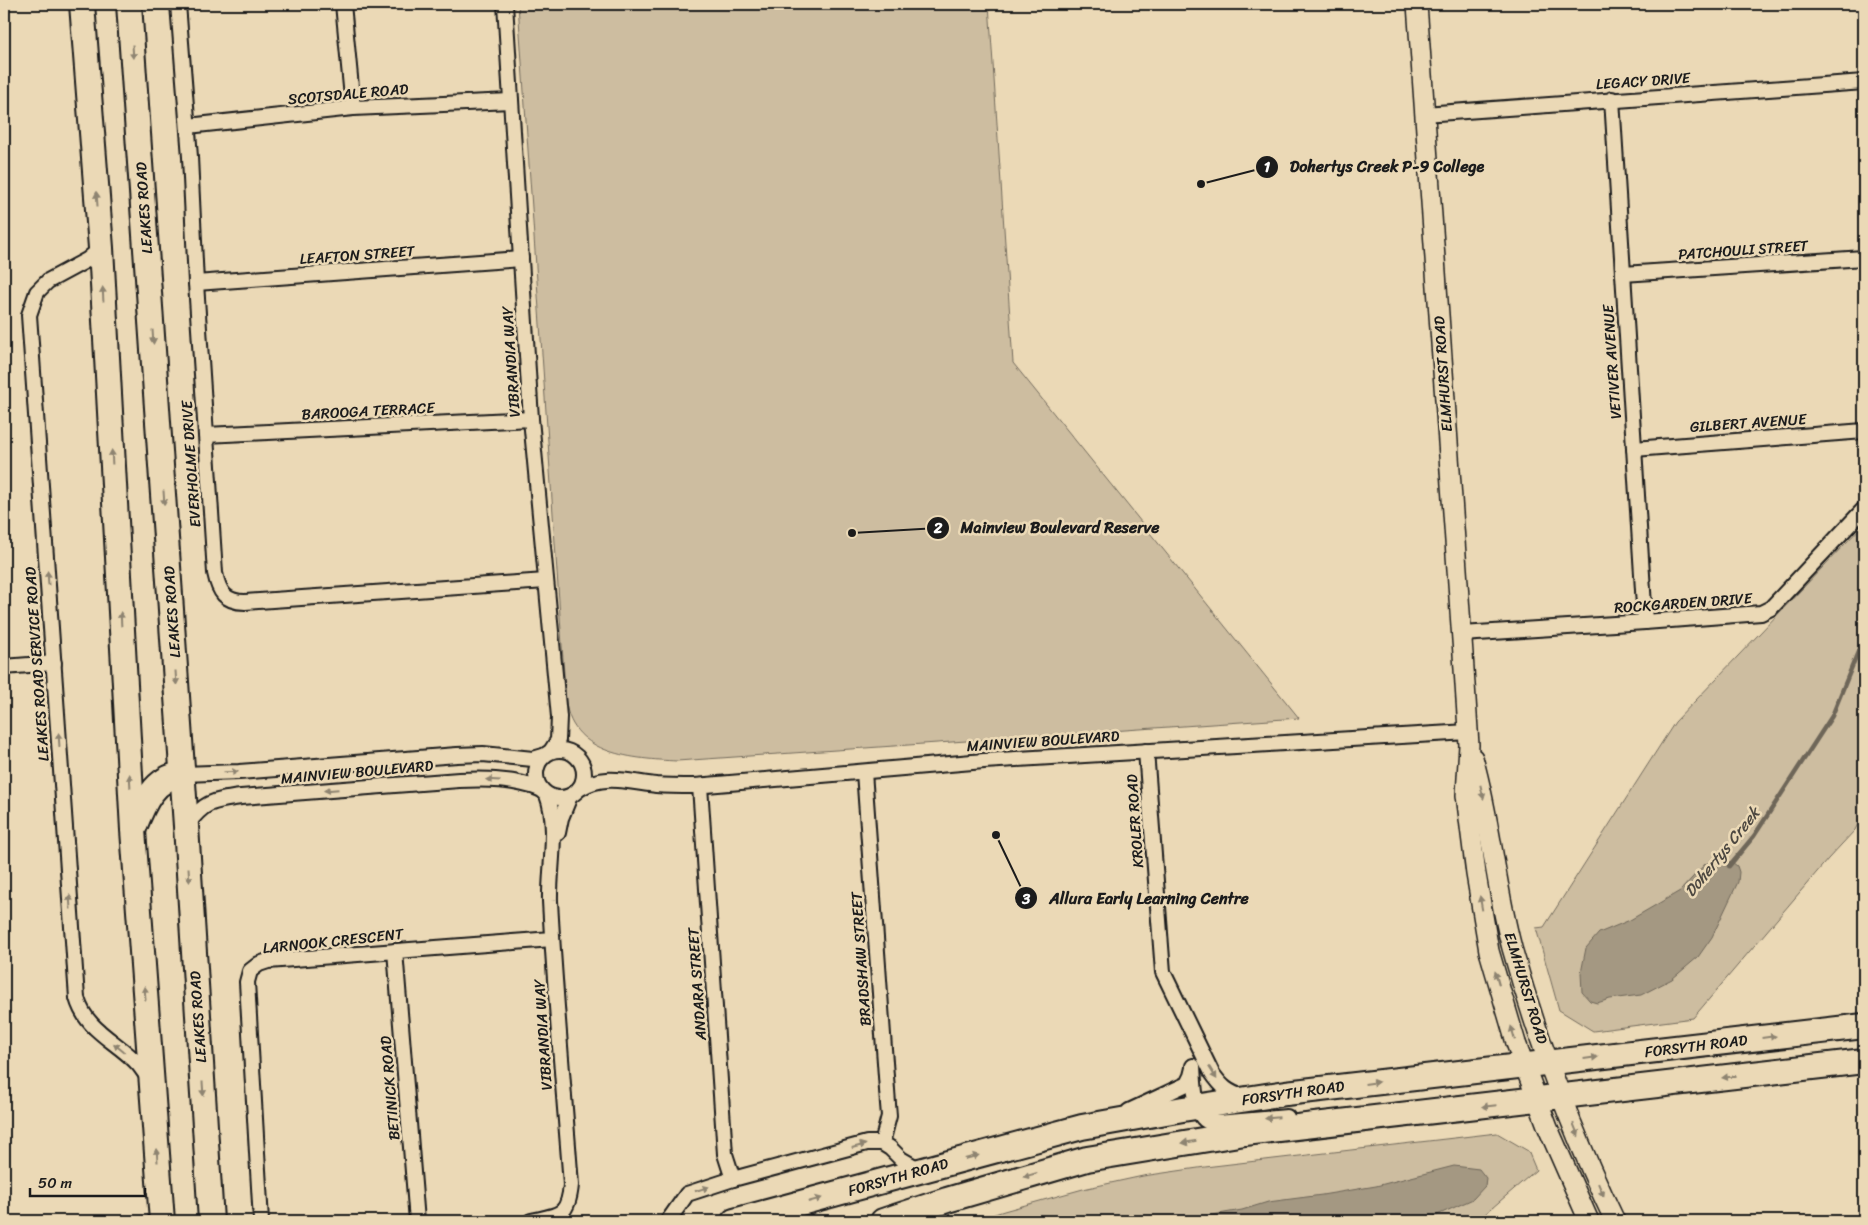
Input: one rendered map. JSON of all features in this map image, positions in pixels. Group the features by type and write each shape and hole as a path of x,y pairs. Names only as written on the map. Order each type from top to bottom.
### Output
{"highway":[{"path":"82,4 101,248 133,830 162,1221"},
{"name":"LEAKES ROAD","path":"129,4 186,826 211,1221"},
{"path":"133,830 143,806 154,790 163,780 182,774"},
{"name":"FORSYTH ROAD","path":"734,1221 1082,1127 1249,1098 1864,1026"},
{"path":"884,1221 947,1200 1086,1159 1245,1133 1864,1061"},
{"path":"208,1186 220,1221"}],"street":[{"name":"EVERHOLME DRIVE","path":"178,4 188,126 196,284 215,573 220,591 226,598 245,602 546,581"},
{"path":"343,4 353,108"},
{"name":"VIBRANDIA WAY","path":"505,4 532,419 559,717 558,740 547,754"},
{"name":"ELMHURST ROAD","path":"1417,4 1462,634 1468,739 1466,795 1476,874 1489,951 1516,1043 1589,1221"},
{"name":"LEGACY DRIVE","path":"1424,114 1864,82"},
{"name":"VETIVER AVENUE","path":"1612,99 1645,622"},
{"name":"SCOTSDALE ROAD","path":"188,126 353,108 511,101"},
{"name":"LEAKES ROAD SERVICE ROAD","path":"101,248 87,260 42,287 32,301 29,315 77,998 81,1012 92,1026 138,1064 152,1082"},
{"name":"PATCHOULI STREET","path":"1623,274 1864,258"},
{"name":"LEAFTON STREET","path":"196,284 521,259"},
{"name":"BAROOGA TERRACE","path":"206,435 532,419"},
{"name":"GILBERT AVENUE","path":"1634,449 1864,431"},
{"name":"ROCKGARDEN DRIVE","path":"1462,634 1761,613 1770,608 1864,510"},
{"path":"4,667 54,663"},
{"name":"VIBRANDIA WAY","path":"559,717 577,757"},
{"name":"MAINVIEW BOULEVARD","path":"575,792 586,784 605,780 656,785 700,786 984,761 1146,751 1468,739"},
{"name":"ELMHURST ROAD","path":"1468,739 1483,793 1495,869 1512,947 1537,1030 1615,1221"},
{"path":"562,750 577,757 584,774 575,792 562,799 544,792 536,781 535,772 538,764 547,754 562,750"},
{"name":"KROLER ROAD","path":"1146,751 1163,972 1212,1073 1221,1086 1232,1094 1249,1098"},
{"name":"MAINVIEW BOULEVARD","path":"182,774 238,772 457,755 497,755 524,759 547,754"},
{"name":"MAINVIEW BOULEVARD","path":"577,757 592,770 620,780"},
{"name":"BRADSHAW STREET","path":"864,772 889,1116 882,1143"},
{"name":"MAINVIEW BOULEVARD","path":"186,826 202,807 211,802 240,797 485,779 521,782 544,792"},
{"name":"ANDARA STREET","path":"700,786 725,1154 733,1179"},
{"name":"VIBRANDIA WAY","path":"531,1221 561,1213 568,1206 571,1185 552,939 550,894 552,818 544,792"},
{"name":"VIBRANDIA WAY","path":"552,861 561,818 575,792"},
{"name":"LARNOOK CRESCENT","path":"261,1221 247,982 250,971 259,964 268,961 552,939"},
{"name":"BETINICK ROAD","path":"395,951 417,1221"},
{"path":"1191,1032 1197,1107 1202,1118 1210,1122 1218,1123 1303,1116 1373,1119"},
{"path":"1082,1127 1127,1112 1187,1084 1193,1066"},
{"path":"668,1221 687,1194 733,1179 867,1144 882,1143 901,1159 920,1170"}],"shaded area":[{"path":"518,4 989,4 1013,363 1299,718 677,761 642,758 608,751 593,744 580,734 571,720 566,703"},
{"path":"1864,524 1864,811 1855,830 1828,859 1693,1018 1593,1031 1559,1010 1536,928 1544,927 1675,722"},
{"path":"1723,860 1732,862 1737,866 1739,872 1738,882 1712,937 1698,957 1672,979 1641,995 1610,999 1597,1003 1590,1001 1582,992 1581,973 1586,948 1599,933 1630,920 1680,891 1705,864"},
{"path":"1497,1133 1528,1151 1536,1170 1477,1221 973,1221 1083,1189 1143,1176"},
{"path":"1454,1166 1479,1169 1486,1178 1485,1186 1473,1199 1424,1221 1186,1221 1242,1210 1268,1202 1376,1186"}],"waterway":[{"name":"Dohertys Creek","path":"1729,866 1754,836 1832,716 1864,637"}],"place":[{"name":"Dohertys Creek P-9 College","path":"1201,184"},
{"name":"Mainview Boulevard Reserve","path":"852,533"},
{"name":"Allura Early Learning Centre","path":"996,835"}]}
